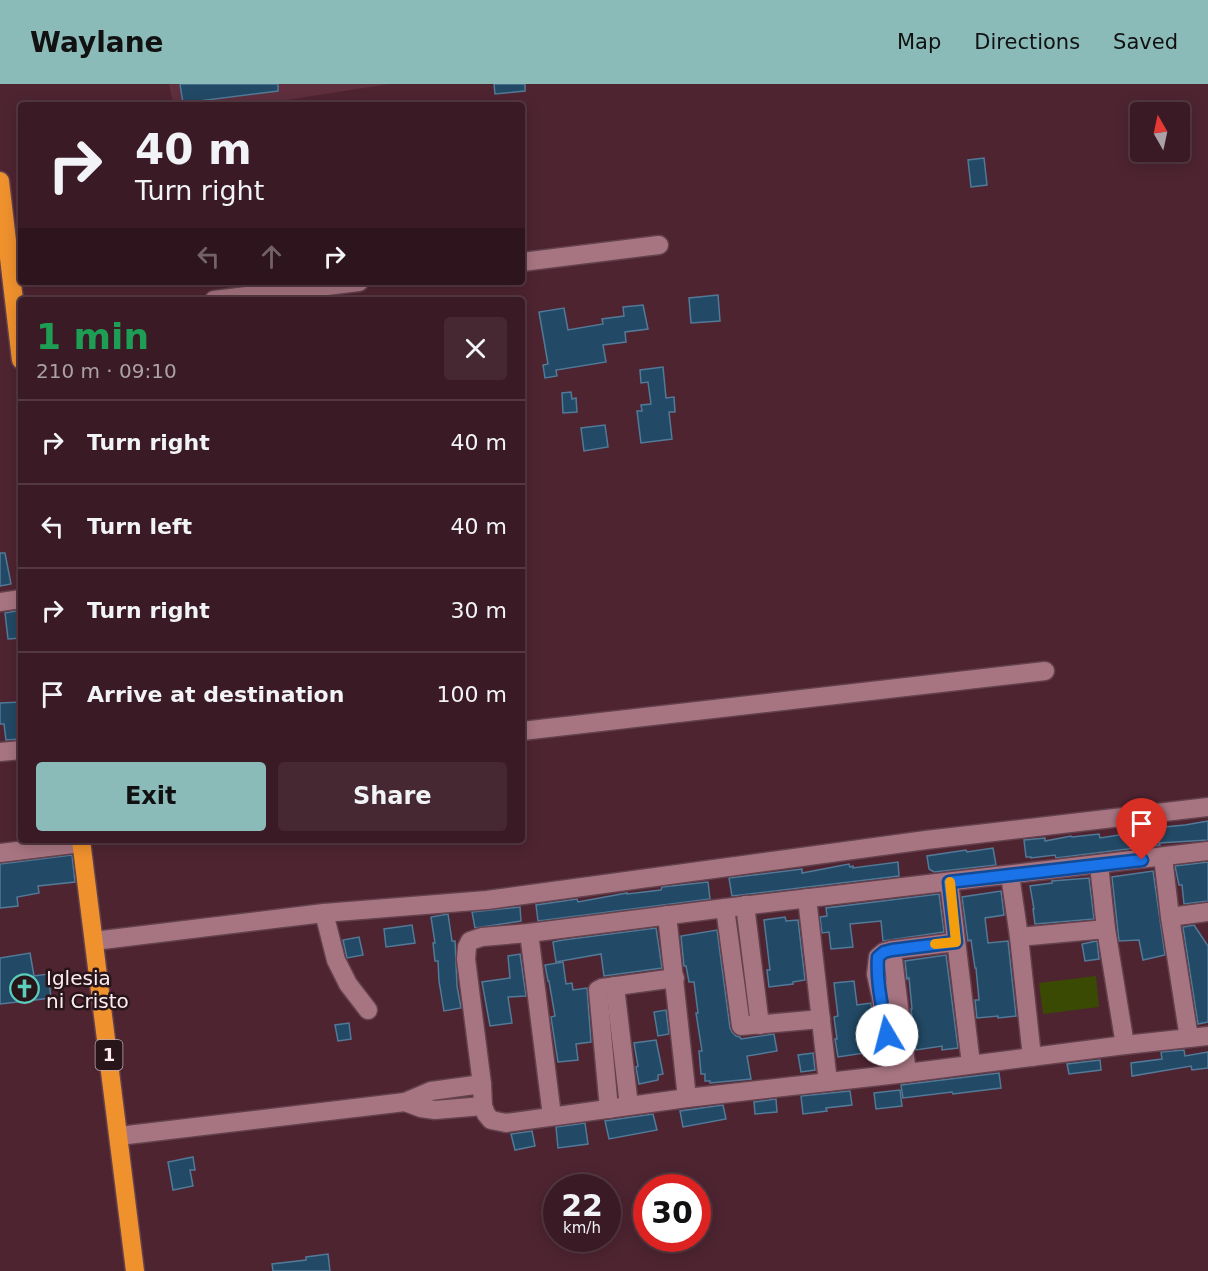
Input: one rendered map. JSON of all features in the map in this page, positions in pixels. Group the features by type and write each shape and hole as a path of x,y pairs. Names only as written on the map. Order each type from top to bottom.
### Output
{"highway":[{"path":"0,181 18,324"},
{"name":"1","path":"81,843 135,1271"}],"street":[{"path":"525,262 660,244"},
{"path":"238,297 334,285"},
{"path":"0,602 18,599"},
{"path":"525,731 1045,671"},
{"path":"0,752 18,750"},
{"path":"94,941 324,913 487,900 926,840 1208,807"},
{"path":"0,854 74,843"},
{"path":"1208,851 482,938 470,941 466,959 483,1106 491,1120 506,1123 687,1098 1208,1036"},
{"path":"1163,857 1189,1038"},
{"path":"1099,865 1106,929 1125,1045"},
{"path":"1010,875 1032,1057"},
{"path":"949,882 971,1064"},
{"path":"807,898 828,1082"},
{"path":"745,905 760,1024"},
{"path":"725,908 741,1026 821,1019"},
{"path":"1170,917 1208,912"},
{"path":"324,913 336,960 348,984 368,1010"},
{"path":"667,915 687,1098"},
{"path":"1019,937 1106,929"},
{"path":"529,933 552,1116"},
{"path":"899,1073 892,950 956,942"},
{"path":"609,1108 598,990 675,978"},
{"path":"615,986 629,1106"},
{"path":"119,1136 405,1102 431,1091 482,1084"},
{"path":"405,1102 435,1110 483,1106"}],"shaded area":[{"path":"169,84 389,84 274,102 172,102"}],"green space":[{"path":"1096,976 1099,1007 1043,1014 1039,983"}],"building":[{"path":"180,84 278,84 278,91 183,102"},
{"path":"494,84 525,84 525,91 495,94"},
{"path":"984,158 987,185 971,187 968,160"},
{"path":"718,295 720,321 691,323 689,298"},
{"path":"643,305 648,329 625,332 626,342 603,345 606,362 556,370 557,376 545,378 543,365 548,364 539,312 564,308 568,330 603,324 602,319 624,316 623,307"},
{"path":"663,367 666,398 674,397 675,412 669,412 672,439 641,443 637,411 642,411 641,405 651,404 648,382 641,383 640,370"},
{"path":"571,392 572,399 576,398 577,412 563,413 562,393"},
{"path":"605,425 608,447 584,451 581,428"},
{"path":"0,553 5,553 11,584 0,586"},
{"path":"18,611 18,638 8,639 5,613"},
{"path":"18,702 18,739 6,740 4,724 0,724 0,703"},
{"path":"1208,821 1208,840 1159,843 1160,845 1056,858 1055,855 1026,857 1024,840 1045,838 1045,841 1099,834 1100,838"},
{"path":"993,848 996,865 934,872 929,869 927,856"},
{"path":"72,855 75,882 38,886 39,893 17,897 18,906 0,908 0,864"},
{"path":"898,862 899,876 732,896 729,878 802,869 802,873 849,864 853,868"},
{"path":"1208,862 1208,901 1184,904 1182,885 1179,885 1175,866"},
{"path":"1153,871 1165,955 1143,960 1139,940 1119,941 1112,877"},
{"path":"1089,878 1094,919 1035,924 1030,886 1052,883 1052,881"},
{"path":"708,882 710,899 538,921 536,905 577,899 578,902 627,893 661,890 662,887"},
{"path":"1001,891 1004,915 985,918 988,943 1008,941 1016,1016 977,1018 975,1000 979,1000 976,968 971,940 968,941 962,897"},
{"path":"939,894 944,932 883,941 881,921 850,924 853,947 831,949 829,932 822,933 820,917 827,916 826,908"},
{"path":"520,907 521,921 475,928 472,912"},
{"path":"448,914 452,941 455,941 457,986 461,1008 444,1011 438,961 435,961 431,917"},
{"path":"785,917 786,921 798,920 805,980 769,987 767,970 770,970 764,920"},
{"path":"412,925 415,943 386,947 384,929"},
{"path":"1194,925 1208,946 1208,1022 1198,1024 1183,927"},
{"path":"656,928 662,968 604,976 601,954 556,962 553,942"},
{"path":"717,930 730,1028 741,1039 774,1034 777,1051 747,1056 751,1079 710,1083 710,1081 705,1081 705,1074 701,1074 699,1051 702,1051 694,982 689,982 686,966 684,966 681,936"},
{"path":"359,937 363,955 347,958 343,940"},
{"path":"1097,941 1099,959 1085,961 1082,944"},
{"name":"Iglesia ni Cristo","path":"30,953 34,976 48,974 51,998 0,1004 0,958"},
{"path":"520,954 526,996 508,997 512,1023 490,1026 482,982 510,978 508,956"},
{"path":"946,955 958,1048 942,1050 942,1046 916,1050 909,978 907,979 905,961"},
{"path":"563,962 566,984 572,983 573,990 587,988 591,1042 576,1044 578,1060 558,1062 551,1017 555,1016 545,965"},
{"path":"854,981 857,1005 871,1003 878,1054 864,1056 864,1053 838,1057 834,1017 838,1016 834,983"},
{"path":"666,1010 669,1034 658,1036 654,1012"},
{"path":"349,1023 351,1039 338,1041 335,1025"},
{"path":"656,1040 663,1074 658,1075 658,1080 639,1084 634,1043"},
{"path":"1184,1050 1185,1056 1208,1052 1208,1068 1192,1070 1191,1066 1132,1076 1131,1063 1162,1059 1161,1052"},
{"path":"813,1053 815,1070 801,1072 798,1055"},
{"path":"1100,1060 1101,1070 1069,1074 1067,1064"},
{"path":"999,1073 1001,1088 903,1098 901,1085"},
{"path":"900,1090 902,1106 876,1109 874,1093"},
{"path":"850,1091 852,1105 803,1114 801,1096"},
{"path":"776,1099 777,1112 755,1114 754,1102"},
{"path":"723,1105 726,1119 683,1127 680,1111"},
{"path":"653,1114 657,1130 609,1139 605,1121"},
{"path":"585,1123 588,1144 558,1148 556,1127"},
{"path":"532,1131 535,1146 515,1150 511,1134"},
{"path":"193,1157 195,1170 190,1170 193,1186 173,1190 168,1162"},
{"path":"328,1254 330,1271 273,1271 272,1264 306,1260 306,1257"}],"slow traffic":[{"path":"935,944 956,942 950,882"}],"place":[{"name":"Iglesia ni Cristo","path":"25,989"}],"route":[{"path":"887,1035 876,974 878,957 892,950 956,942 949,882 1142,860"}]}
